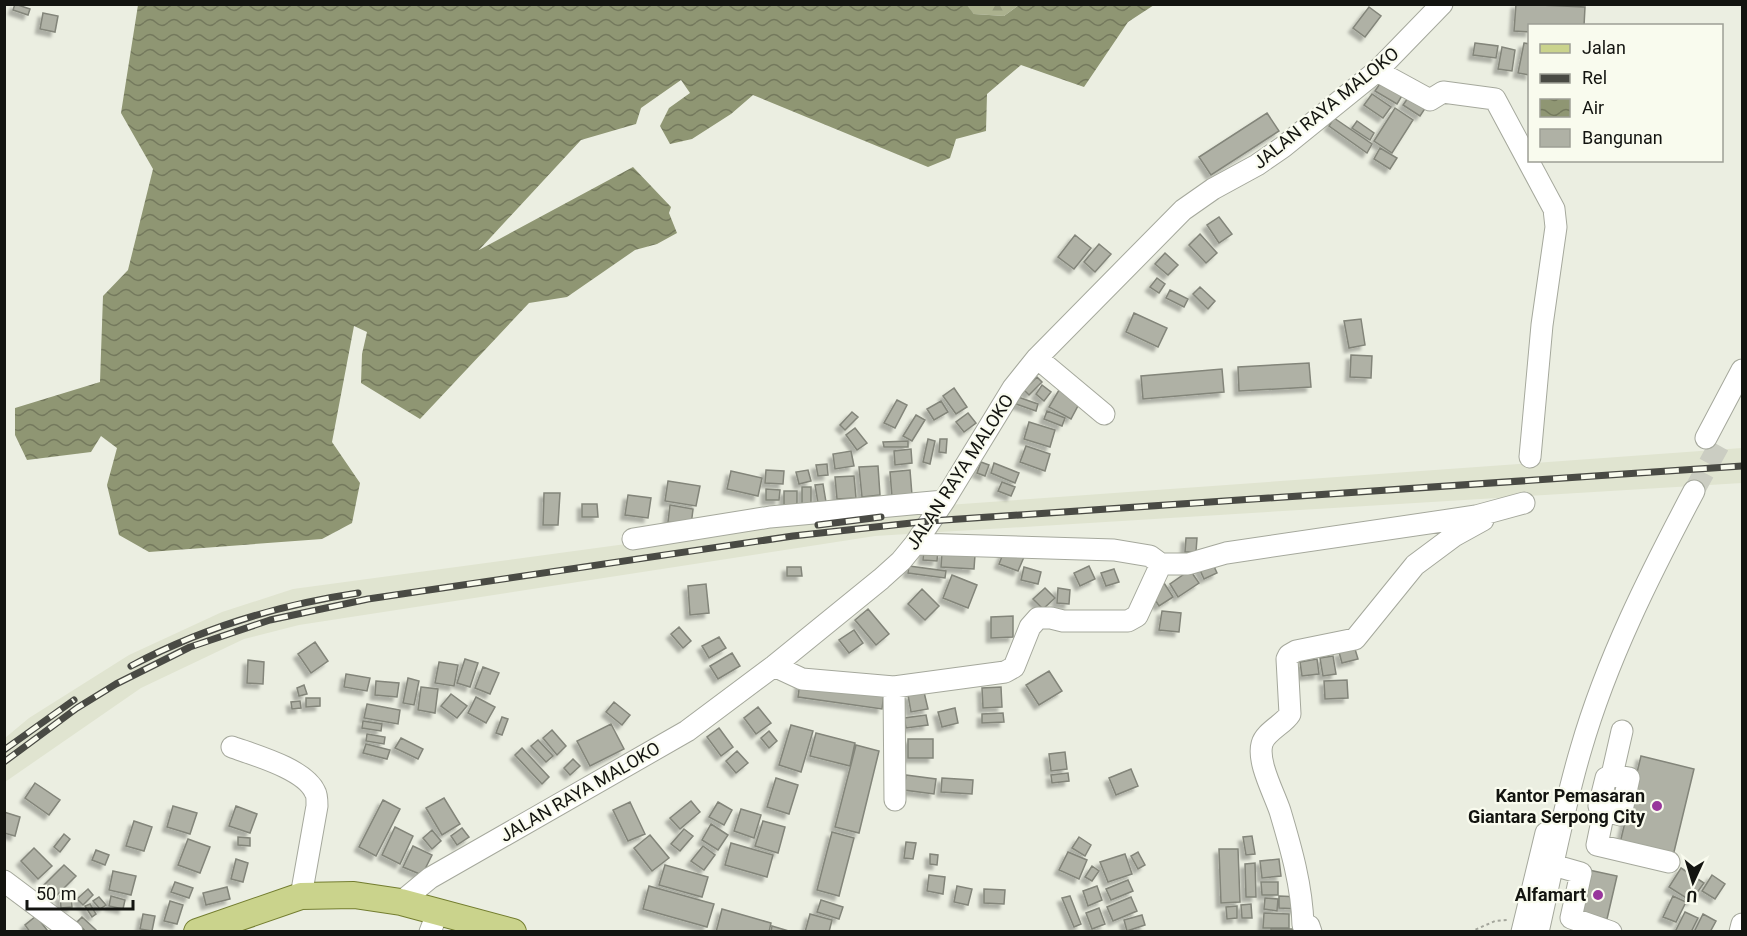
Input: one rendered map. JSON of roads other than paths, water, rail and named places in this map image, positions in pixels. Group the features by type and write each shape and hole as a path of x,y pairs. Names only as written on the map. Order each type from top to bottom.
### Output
{"main road":[{"path":"197,932 301,896 354,895 401,902 434,922 513,932"}],"street":[{"name":"JALAN RAYA MALOKO","path":"401,902 430,878 687,731 774,666 888,573 915,544 1013,388 1037,358 1183,210 1283,147 1377,71 1442,4"},
{"path":"1377,71 1430,100 1443,92 1496,99 1528,160"},
{"path":"1529,162 1554,209 1556,227 1542,326 1530,457"},
{"path":"1037,358 1104,414"},
{"path":"1743,370 1715,438 1743,400"},
{"path":"1538,932 1553,865 1565,784 1567,746 1591,678 1626,596 1686,491"},
{"path":"633,539 770,517 944,501"},
{"path":"915,544 1114,550 1150,556 1161,564 1188,564 1226,553 1476,516 1514,506 1463,529 1415,565 1355,639 1296,651 1287,659 1290,714 1263,740 1262,752 1264,767 1279,808 1297,872 1304,925 1309,926 1311,932"},
{"path":"774,666 802,679 894,687 1005,672 1014,667 1030,627 1038,618 1063,621 1128,621 1137,616 1161,564"},
{"path":"894,687 895,800"},
{"path":"1622,731 1606,793 1597,845 1669,862"},
{"path":"232,747 286,766 316,792 317,806 301,896"},
{"path":"1565,784 1606,793"},
{"path":"1522,932 1565,784"},
{"path":"1553,865 1581,873 1571,918 1611,932"},
{"path":"4,881 72,932"},
{"path":"1740,932 1743,924"}],"water":[{"path":"966,4 974,14 1004,16 1019,5 1154,5 1128,22 1084,87 1021,65 987,94 986,131 956,139 950,158 928,167 753,95 731,114 692,139 670,144 660,126 669,108 690,93 681,80 641,108 636,124 581,140 479,250 633,167 671,207 669,213 677,233 657,244 635,250 567,297 529,303 420,419 361,383 362,354 367,332 354,326 332,442 360,483 352,523 322,539 149,552 119,535 107,485 117,448 101,436 91,452 27,460 15,435 15,408 100,382 103,296 128,270 153,169 121,113 138,5"}],"tunnel":[{"path":"1694,491 1723,438"}],"railway":[{"path":"4,762 77,708 116,684 190,647 270,620 368,599 793,536 930,521 1742,466"},
{"path":"818,525 881,517"},
{"path":"131,666 213,629 270,611 358,593"},
{"path":"4,750 74,700"}],"place":[{"name":"Kantor Pemasaran Giantara Serpong City","path":"1657,806"},
{"name":"Alfamart","path":"1598,895"}]}
